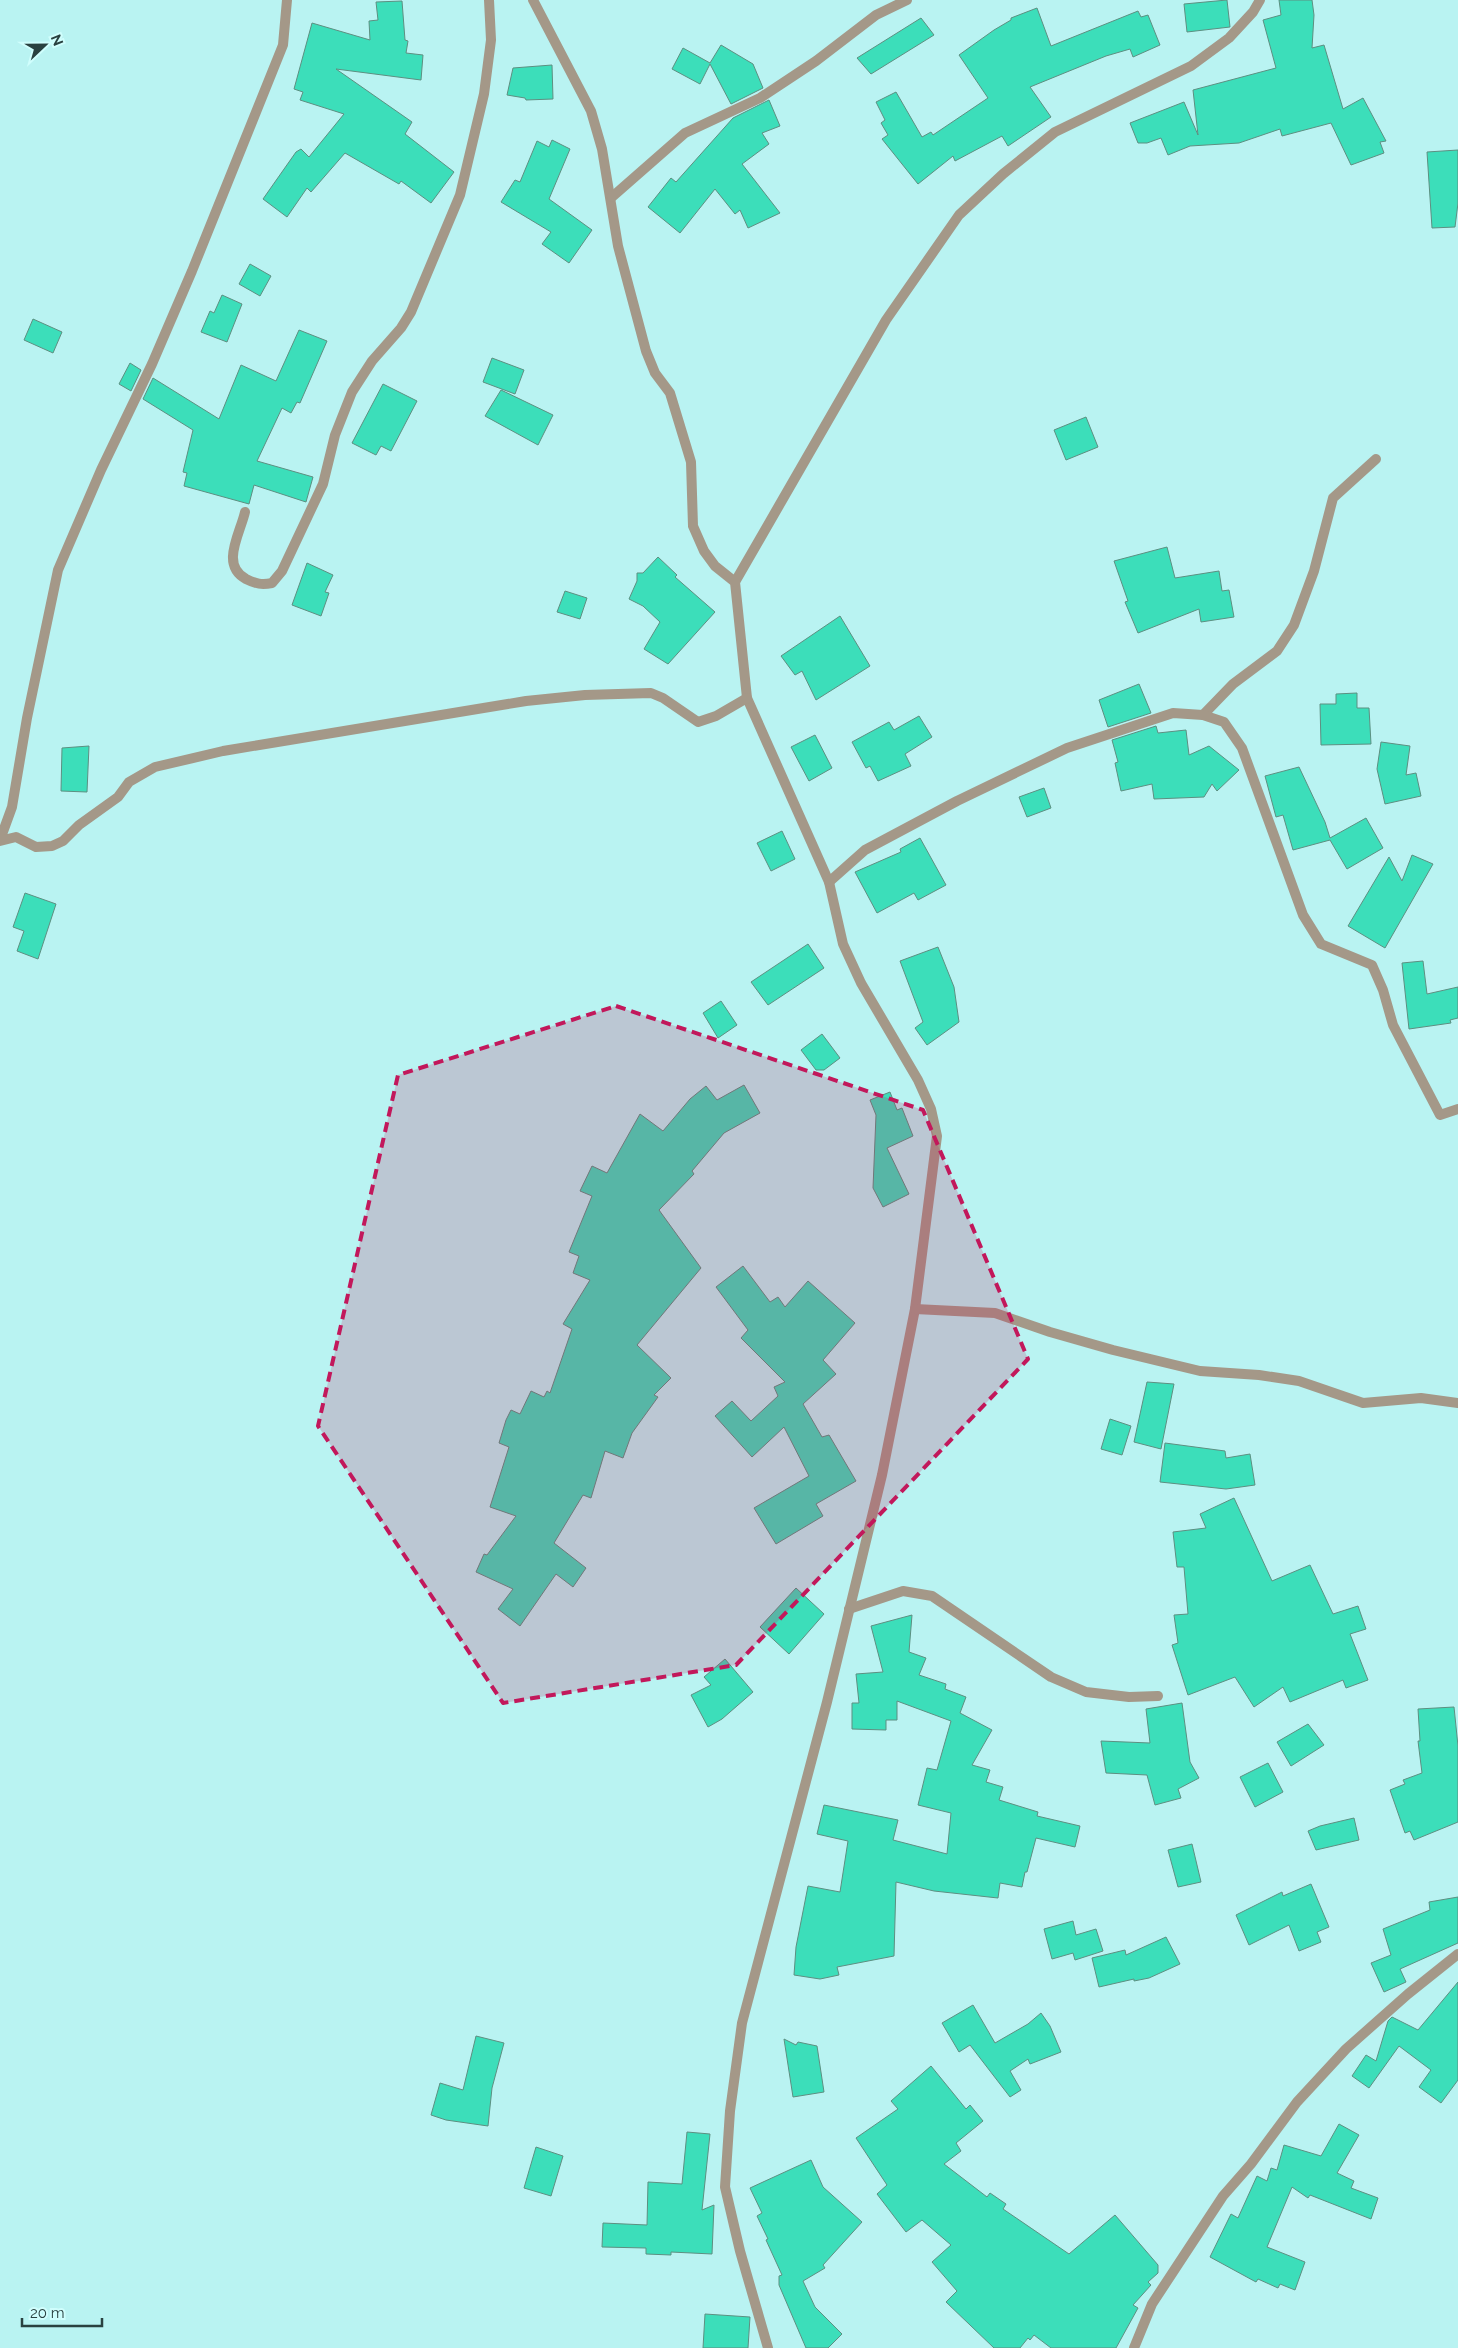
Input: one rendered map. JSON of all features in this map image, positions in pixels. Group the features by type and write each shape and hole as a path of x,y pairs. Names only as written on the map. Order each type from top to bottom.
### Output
{"street":[{"path":"0,840 12,806 27,718 58,570 101,470 152,364 192,271 283,45 287,0"},
{"path":"245,512 232,556 233,566 240,576 252,582 260,585 272,583 282,571 323,484 335,435 352,392 372,361 401,328 411,312 460,195 484,94 491,40 489,0"},
{"path":"533,0 591,111 602,149 612,197 618,246 646,352 655,373 670,393 690,462 693,526 715,566 735,582"},
{"path":"612,197 685,133 760,98 816,61 876,15 907,0"},
{"path":"768,2348 740,2252 725,2187 730,2111 742,2023 774,1907 882,1475 915,1309 937,1136 931,1109 918,1080 865,990 843,944 829,882 748,698 735,582 886,320 959,215 1003,174 1055,132 1191,66 1230,38 1253,12 1260,0"},
{"path":"1203,714 1233,684 1277,651 1294,625 1314,571 1333,498 1376,459"},
{"path":"0,840 16,837 36,847 52,846 63,841 79,825 118,798 129,782 155,767 223,751 526,701 585,695 652,694 663,698 698,722 716,716 748,698"},
{"path":"829,882 865,850 958,801 1067,748 1173,713 1203,714 1224,722 1242,748 1303,915 1321,944 1372,966 1383,990 1393,1025 1440,1115 1458,1109"},
{"path":"915,1309 995,1313 1050,1332 1113,1350 1200,1371 1259,1375 1299,1381 1363,1403 1421,1398 1458,1402"},
{"path":"849,1609 903,1591 932,1596 1051,1677 1086,1692 1129,1697 1158,1696"},
{"path":"1134,2348 1152,2304 1223,2196 1251,2164 1297,2102 1346,2049 1408,1994 1458,1954"}],"highlighted area":[{"path":"616,1006 923,1110 1028,1359 736,1665 503,1703 318,1426 398,1075"}],"building":[{"path":"1227,0 1230,27 1187,32 1184,4"},
{"path":"1279,0 1312,0 1314,15 1312,48 1324,45 1343,109 1363,98 1386,141 1380,142 1384,153 1351,165 1331,123 1282,136 1280,129 1239,143 1190,146 1168,155 1161,138 1147,143 1138,143 1130,123 1184,102 1198,135 1193,90 1276,68 1263,20 1281,15"},
{"path":"402,1 405,40 408,41 406,53 423,55 421,80 336,69 412,122 405,134 454,172 431,203 401,181 399,184 345,153 311,192 307,188 287,217 263,199 296,152 301,149 309,157 344,114 300,100 303,92 294,89 312,23 370,40 369,21 378,20 376,2"},
{"path":"1037,8 1051,46 1138,11 1141,17 1148,15 1160,45 1133,57 1130,49 1106,56 1030,87 1051,117 1008,146 1002,136 955,161 953,156 918,184 882,139 888,135 881,123 885,120 876,102 896,92 922,137 931,132 933,135 988,98 959,55 1011,20 1011,18"},
{"path":"921,18 934,35 871,74 857,58"},
{"path":"721,45 753,64 763,88 731,104 710,64 700,84 672,69 683,48 710,63"},
{"path":"552,65 553,99 526,100 525,98 507,95 513,68"},
{"path":"769,100 780,126 762,133 769,144 742,164 780,213 748,228 740,210 735,214 715,189 680,233 648,207 671,178 676,182 733,118"},
{"path":"552,140 570,149 549,199 592,230 569,263 542,244 551,232 501,202 515,180 520,182 537,141 549,147"},
{"path":"1458,150 1458,203 1455,227 1432,228 1427,152"},
{"path":"250,264 271,276 260,296 239,284"},
{"path":"222,295 242,304 227,342 201,332 210,311 214,313"},
{"path":"33,319 62,332 53,353 24,340"},
{"path":"299,330 327,341 300,403 297,402 291,413 282,408 257,461 313,477 306,502 254,485 249,504 184,486 187,473 183,472 193,430 143,399 153,378 219,419 241,365 276,381"},
{"path":"492,358 524,370 515,394 483,382"},
{"path":"130,363 141,370 131,391 119,384"},
{"path":"383,384 417,401 391,451 381,446 376,455 352,443"},
{"path":"501,390 553,415 538,445 485,416"},
{"path":"1086,417 1098,447 1066,460 1054,430"},
{"path":"1167,547 1175,578 1219,571 1222,591 1229,590 1234,617 1201,622 1199,609 1138,633 1125,602 1128,601 1114,561"},
{"path":"658,557 677,575 675,577 715,612 668,664 644,649 660,622 643,606 629,599 637,581 637,573 643,573"},
{"path":"307,563 333,575 325,592 329,593 321,616 292,605"},
{"path":"565,591 587,598 580,619 557,612"},
{"path":"840,616 870,666 816,700 802,671 795,675 781,656"},
{"path":"1139,684 1151,713 1108,727 1099,700"},
{"path":"1357,693 1357,708 1369,708 1371,744 1321,745 1320,704 1336,704 1336,694"},
{"path":"919,716 932,737 905,754 911,766 878,781 870,766 866,768 852,742 889,722 894,730"},
{"path":"1156,726 1158,733 1186,730 1189,755 1209,746 1239,770 1217,791 1212,784 1204,797 1154,799 1152,784 1121,791 1115,763 1118,762 1112,740"},
{"path":"815,735 832,768 809,781 791,747"},
{"path":"1381,742 1410,746 1406,775 1416,773 1421,796 1385,804 1377,769"},
{"path":"89,746 87,792 61,791 62,748"},
{"path":"1299,767 1325,822 1330,838 1366,818 1383,848 1347,869 1330,840 1293,850 1283,815 1276,817 1265,776"},
{"path":"1044,788 1051,808 1027,817 1019,797"},
{"path":"782,831 795,859 771,871 757,843"},
{"path":"920,838 946,885 918,900 914,893 877,913 855,872 901,852 900,849"},
{"path":"1412,855 1433,864 1385,948 1348,926 1389,857 1402,881"},
{"path":"25,893 56,904 38,959 17,951 24,931 13,927"},
{"path":"808,944 824,968 768,1005 751,982"},
{"path":"938,947 954,987 959,1022 927,1045 915,1028 923,1022 900,961"},
{"path":"1423,961 1427,994 1458,987 1458,1018 1450,1020 1451,1023 1409,1029 1402,963"},
{"path":"721,1001 737,1025 718,1038 703,1013"},
{"path":"822,1034 840,1058 824,1070 816,1070 801,1050"},
{"path":"744,1085 760,1113 724,1133 692,1171 694,1174 659,1210 701,1268 637,1345 671,1378 654,1395 658,1397 632,1433 623,1458 605,1451 591,1498 583,1495 554,1543 586,1568 573,1587 556,1574 520,1626 498,1609 513,1589 476,1572 484,1554 487,1555 516,1516 490,1507 509,1447 499,1443 506,1420 511,1410 520,1414 531,1391 544,1397 547,1391 550,1393 572,1329 563,1324 590,1280 573,1273 579,1256 569,1252 592,1196 580,1191 592,1166 607,1173 640,1114 663,1131 690,1099 706,1086 717,1100"},
{"path":"890,1092 897,1110 902,1108 913,1136 887,1148 909,1194 883,1207 873,1188 876,1115 870,1100"},
{"path":"743,1266 770,1302 778,1297 785,1307 808,1281 855,1323 823,1360 836,1374 803,1404 822,1437 829,1435 856,1481 816,1504 823,1516 776,1544 754,1508 809,1476 784,1427 752,1457 715,1416 732,1401 751,1421 778,1396 774,1387 785,1382 741,1338 748,1330 716,1287"},
{"path":"1147,1382 1174,1384 1161,1449 1134,1442"},
{"path":"1110,1419 1131,1426 1122,1455 1101,1449"},
{"path":"1165,1443 1225,1451 1226,1458 1250,1454 1255,1485 1226,1489 1160,1482"},
{"path":"1234,1498 1272,1581 1310,1565 1333,1614 1358,1606 1366,1629 1350,1634 1368,1680 1346,1688 1343,1680 1290,1702 1283,1687 1254,1707 1235,1677 1188,1695 1172,1645 1178,1643 1174,1615 1188,1614 1184,1567 1177,1567 1173,1532 1206,1528 1200,1514"},
{"path":"796,1588 824,1614 789,1654 760,1627"},
{"path":"912,1615 909,1652 926,1658 919,1675 946,1684 945,1689 966,1697 960,1713 992,1730 972,1765 990,1770 986,1782 1003,1787 999,1800 1038,1812 1037,1816 1080,1826 1075,1847 1036,1838 1022,1887 1000,1883 998,1898 934,1891 896,1882 894,1956 837,1967 839,1975 820,1979 794,1975 796,1947 808,1886 840,1892 848,1841 817,1834 824,1805 898,1820 893,1840 947,1854 951,1813 918,1805 927,1768 937,1770 951,1721 897,1701 897,1720 886,1720 886,1730 852,1729 852,1703 859,1703 856,1674 883,1672 871,1626"},
{"path":"725,1659 753,1692 722,1719 708,1727 691,1695 711,1685 704,1677"},
{"path":"1182,1703 1190,1762 1199,1778 1178,1789 1181,1798 1155,1805 1147,1775 1106,1773 1101,1741 1150,1743 1146,1709"},
{"path":"1454,1707 1458,1746 1458,1822 1414,1840 1410,1831 1405,1833 1390,1790 1405,1784 1403,1780 1422,1773 1418,1741 1420,1741 1418,1709"},
{"path":"1308,1724 1324,1745 1291,1766 1277,1742"},
{"path":"1268,1763 1283,1792 1255,1807 1240,1777"},
{"path":"1354,1818 1359,1840 1316,1850 1308,1831 1320,1826"},
{"path":"1192,1844 1201,1882 1178,1887 1168,1850"},
{"path":"1311,1884 1329,1927 1317,1932 1321,1942 1299,1951 1289,1925 1249,1945 1236,1915 1282,1892 1283,1896"},
{"path":"1458,1897 1458,1943 1400,1969 1406,1982 1384,1992 1371,1963 1391,1955 1383,1929 1430,1910 1429,1902"},
{"path":"1073,1921 1076,1935 1096,1929 1103,1951 1075,1960 1073,1953 1052,1959 1044,1929"},
{"path":"1166,1937 1180,1964 1149,1978 1134,1981 1134,1979 1099,1987 1092,1958 1125,1950 1126,1955"},
{"path":"1458,1982 1458,2080 1441,2103 1419,2087 1431,2070 1399,2046 1369,2088 1352,2076 1366,2055 1376,2061 1388,2021 1392,2017 1418,2030"},
{"path":"973,2005 995,2043 1028,2024 1041,2013 1050,2026 1061,2052 1030,2064 1028,2059 1010,2071 1021,2090 1010,2097 970,2045 959,2052 942,2023"},
{"path":"476,2036 504,2043 492,2088 488,2126 446,2120 431,2115 440,2083 463,2090"},
{"path":"784,2039 796,2045 798,2042 817,2046 824,2092 793,2097"},
{"path":"931,2066 966,2109 970,2105 983,2121 956,2143 961,2151 944,2164 987,2197 990,2193 1006,2204 1003,2209 1069,2254 1115,2215 1158,2265 1158,2273 1148,2282 1151,2285 1133,2305 1138,2308 1116,2348 1051,2348 1034,2335 1030,2340 1028,2338 1020,2348 994,2348 946,2302 957,2291 932,2262 951,2245 922,2220 906,2232 877,2194 887,2185 856,2138 898,2109 891,2101"},
{"path":"1339,2124 1359,2135 1337,2173 1354,2181 1351,2188 1378,2198 1371,2219 1310,2195 1308,2198 1292,2187 1267,2247 1305,2262 1295,2290 1280,2284 1278,2288 1258,2279 1256,2282 1210,2257 1231,2214 1238,2218 1257,2176 1267,2181 1271,2168 1277,2170 1284,2145 1321,2156"},
{"path":"687,2132 710,2134 702,2210 714,2205 712,2254 671,2252 671,2255 646,2254 646,2248 602,2247 603,2223 647,2225 648,2182 682,2184"},
{"path":"536,2147 563,2156 551,2196 524,2188"},
{"path":"811,2160 823,2187 862,2222 823,2265 825,2268 803,2281 815,2307 842,2334 828,2348 806,2348 779,2285 779,2276 782,2275 757,2216 762,2213 750,2188"},
{"path":"705,2314 750,2317 748,2348 703,2348"}]}
